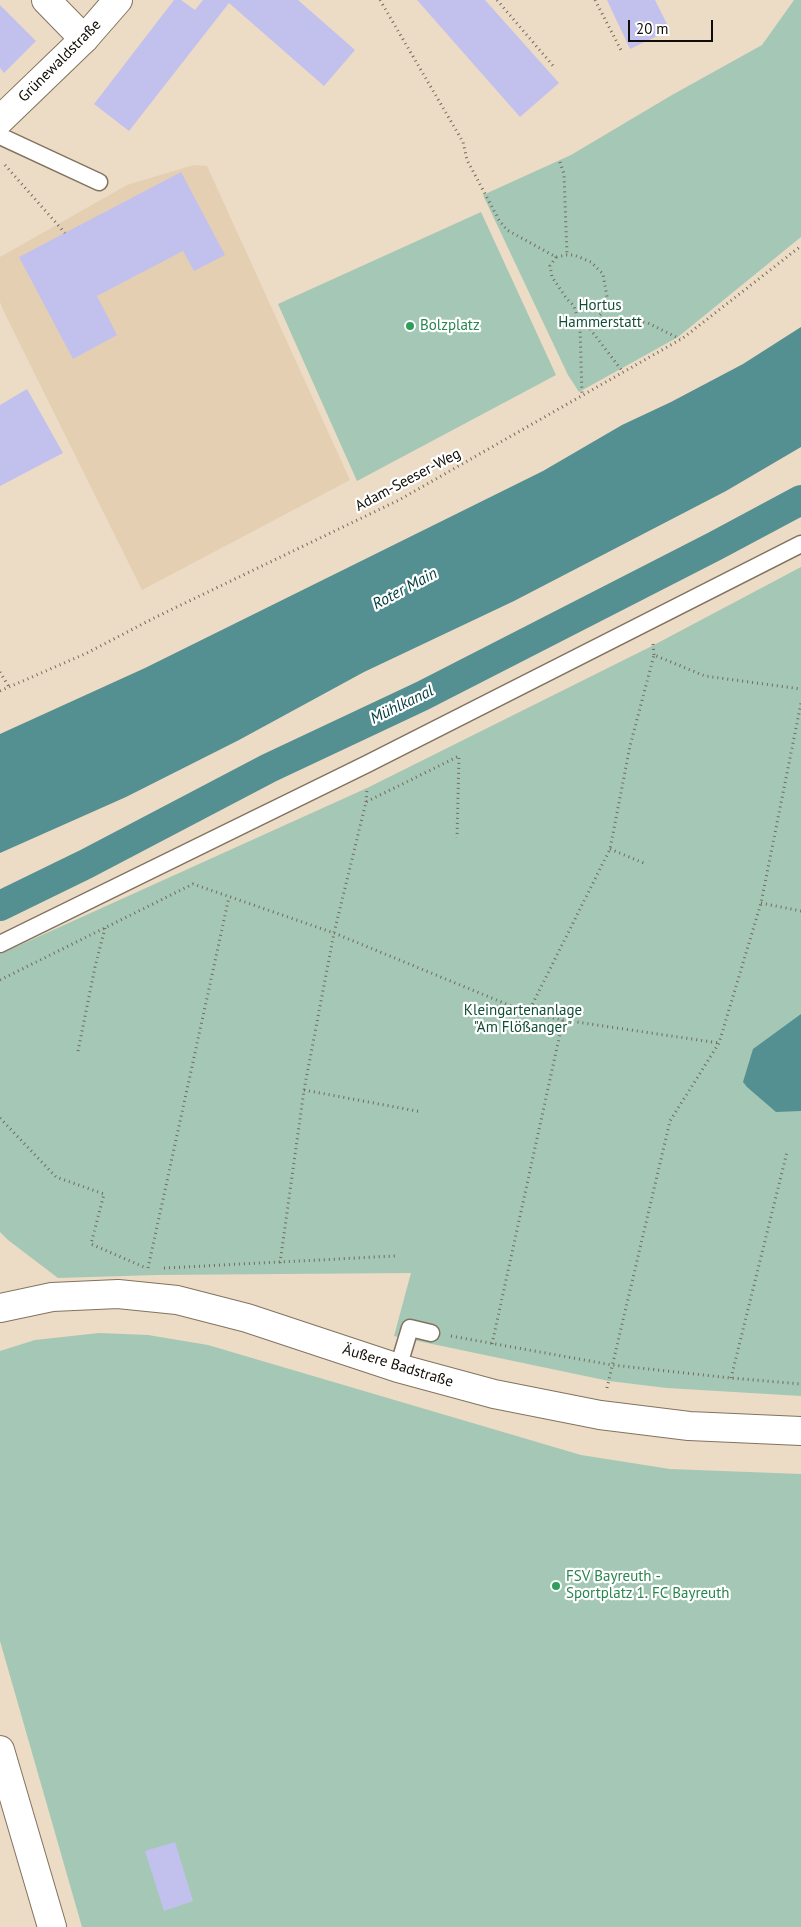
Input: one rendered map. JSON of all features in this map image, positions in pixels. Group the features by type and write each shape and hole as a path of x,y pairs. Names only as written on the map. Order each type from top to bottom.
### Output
{"street":[{"path":"46,0 84,39"},
{"name":"Grünewaldstraße","path":"0,120 84,39 118,0"},
{"name":"Äußere Badstraße","path":"0,1308 52,1297 118,1294 177,1300 247,1318 398,1368 494,1394 600,1415 690,1426 801,1431"},
{"path":"0,1750 52,1927"}],"lane":[{"path":"0,136 99,182"},
{"path":"0,944 367,764 801,544"},
{"path":"398,1368 410,1328 431,1333"}],"path":[{"path":"380,0 463,142 467,160 499,220 507,230 556,258"},
{"path":"496,0 555,68"},
{"path":"595,0 621,50"},
{"path":"0,158 65,233"},
{"path":"560,162 564,174 567,255"},
{"name":"Adam-Seeser-Weg","path":"0,691 87,654 165,613 399,500 680,339 801,246"},
{"path":"582,395 580,328 574,306 552,277 550,266 556,258 574,255 591,262 603,274 607,297 601,314 593,323"},
{"path":"580,328 608,319 626,319 648,323 680,339"},
{"path":"587,325 623,372"},
{"path":"528,1012 610,849 630,746 654,655 705,676 801,689"},
{"path":"0,672 9,687"},
{"path":"600,1415 670,1120 718,1043 761,903 801,703"},
{"path":"280,1263 304,1090 334,934 366,802 459,756 456,838"},
{"path":"610,849 646,864"},
{"path":"0,980 193,884 334,934 528,1012 563,1020 718,1043"},
{"path":"148,1269 229,897"},
{"path":"761,903 801,911"},
{"path":"78,1051 95,967 106,927"},
{"path":"492,1344 563,1020"},
{"path":"304,1090 422,1112"},
{"path":"0,1118 56,1177 104,1194 91,1244 148,1269 395,1256"},
{"path":"731,1378 787,1152"},
{"path":"431,1333 612,1364 801,1384"}],"shaded area":[{"path":"194,165 207,166 350,480 142,590 3,310 0,302 0,257 127,185"}],"green space":[{"name":"Hortus Hammerstatt","path":"794,0 801,0 801,237 678,337 579,392 568,375 483,195 571,155 672,95 762,45"},
{"name":"Bolzplatz","path":"481,212 556,375 357,481 278,304"},
{"name":"Kleingartenanlage \"Am Flößanger\"","path":"801,567 801,1396 667,1388 609,1381 394,1336 411,1273 156,1275 58,1278 0,1232 0,954 367,788 652,646"},
{"path":"99,1333 148,1335 208,1345 581,1455 670,1469 801,1474 801,1927 82,1927 0,1641 0,1351 35,1340"}],"water":[{"name":"Roter Main","path":"801,327 801,447 726,491 514,601 364,672 239,740 126,797 0,853 0,734 145,668 543,471 622,425 671,402 743,364"},
{"path":"801,1014 801,1111 776,1112 743,1082 753,1049"}],"building":[{"path":"174,0 181,0 195,10 203,0 298,0 355,50 324,86 229,3 129,131 94,104"},
{"path":"417,0 485,0 559,83 520,117"},
{"path":"607,0 655,0 670,30 630,49"},
{"path":"0,5 36,41 4,73 0,68"},
{"path":"181,172 225,255 194,271 183,251 97,296 117,335 73,359 19,257"},
{"path":"27,389 63,453 0,486 0,405"},
{"path":"175,1842 193,1901 164,1911 145,1851"}],"waterway":[{"name":"Mühlkanal","path":"0,906 86,864 269,768 422,696 801,500"}],"place":[{"name":"Bolzplatz","path":"410,326"},
{"name":"FSV Bayreuth - Sportplatz 1. FC Bayreuth","path":"556,1586"}]}
